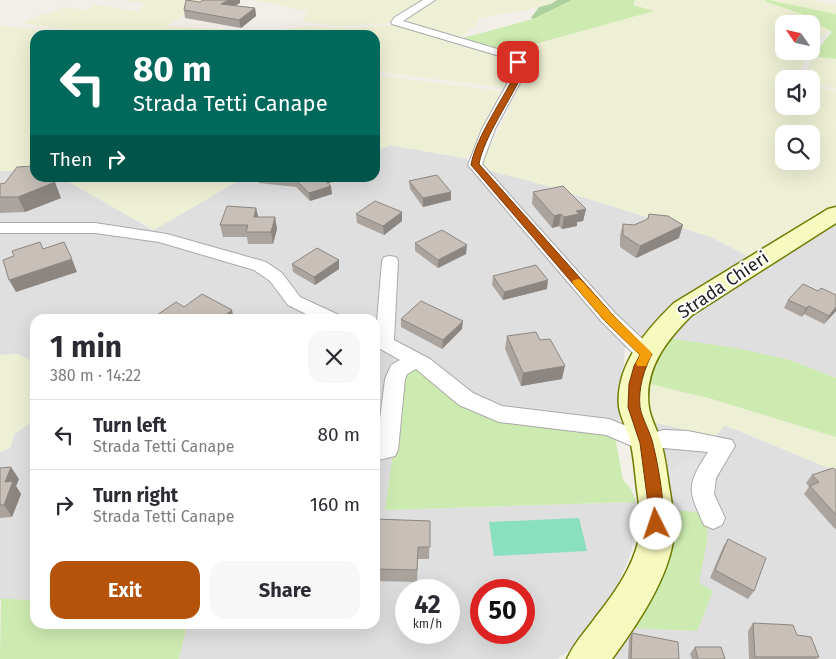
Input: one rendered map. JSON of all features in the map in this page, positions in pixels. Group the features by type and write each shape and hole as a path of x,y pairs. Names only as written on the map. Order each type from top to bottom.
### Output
{"main road":[{"name":"Strada Chieri","path":"588,659 630,600 648,564 656,537 656,511 646,443 634,407 640,366 646,354 665,325 682,308 836,214"}],"street":[{"path":"430,0 396,22 507,55 518,62 522,68 478,152 475,165 608,317 646,354"},
{"path":"0,228 95,228 161,237 260,266 276,276 294,301 321,314"},
{"path":"390,261 380,340 416,360 466,399 499,414 609,427 646,443 664,439 688,440 724,446 705,476 702,494 713,518"},
{"path":"380,451 387,450 395,379 398,370 416,360"}],"shaded area":[{"path":"389,145 464,158 490,171 531,181 711,237 749,257 836,208 836,378 790,360 646,337 625,348 619,426 385,510 636,502 632,550 610,603 570,650 557,659 179,659 186,629 380,629 380,314 30,314 30,360 17,354 0,355 0,171 16,170 30,176 30,182 69,182 153,230 236,182 380,182 380,149"},
{"path":"653,422 715,437 724,425 836,471 836,659 604,659 670,550 675,523"},
{"path":"30,423 30,601 0,600 0,452 10,448 14,435"},
{"path":"690,457 710,459 694,490 697,511 673,509 670,472 680,462"}],"green space":[{"path":"122,0 209,0 165,26 236,30 73,30 23,23 39,15 50,14 63,7 86,10 95,5 137,11 146,4"},
{"path":"255,0 427,0 388,23 345,26 302,22 307,11"},
{"path":"436,0 557,0 551,4 521,11 478,18 478,22 469,31 454,38 405,23 403,20 407,16"},
{"path":"557,0 572,0 533,19 531,18 539,7 551,4"},
{"path":"572,0 635,0 633,5 654,11 506,52 459,39 533,19"},
{"path":"635,0 812,0 836,5 836,14 765,1 804,15 775,15 775,60 804,60 802,70 775,70 775,115 820,115 820,88 836,92 836,125 834,127 836,128 836,208 750,257 711,237 531,181 490,171 483,164 483,157 494,140 528,68 525,62 506,52 653,11 632,5"},
{"path":"768,0 836,14 836,59 820,57 820,46 832,32 820,25 820,15 804,15 764,1"},
{"path":"0,25 37,30 30,30 30,171 0,171"},
{"path":"396,25 503,55 517,67 506,87 380,72 380,30 283,30 304,26 351,28"},
{"path":"820,25 829,30 820,37"},
{"path":"820,57 836,59 836,89 820,85 820,70 807,70 811,60 820,60"},
{"path":"380,76 494,90 503,94 471,156 464,158 390,145 381,149"},
{"path":"69,182 236,182 154,230"},
{"path":"668,338 736,348 790,360 836,378 836,437 712,399 646,383 653,359"},
{"path":"17,354 30,360 30,423 14,435 10,448 0,452 0,355"},
{"path":"416,367 467,405 611,434 616,442 623,480 631,489 636,502 385,510 405,372"},
{"path":"646,383 712,399 836,437 836,471 725,425 715,437 653,422 645,406"},
{"path":"671,510 708,513 707,541 699,583 713,591 697,631 630,628 670,550 675,523"},
{"path":"579,518 587,551 494,556 489,522"},
{"path":"1,598 30,601 30,629 186,629 179,659 0,659"}],"building":[{"path":"186,0 200,2 203,0 229,0 221,4 255,8 239,20 184,10"},
{"path":"30,166 30,182 55,182 18,197 0,197 0,184 5,183 17,167"},
{"path":"437,175 451,192 423,198 409,181"},
{"path":"298,182 326,182 331,186 309,193"},
{"path":"563,186 586,209 576,211 579,214 564,217 561,214 554,216 533,192"},
{"path":"375,201 402,212 383,226 356,214"},
{"path":"227,206 256,208 254,217 275,217 271,232 246,232 248,225 220,225"},
{"path":"649,214 668,216 683,225 640,246 623,235 623,224 634,225 648,219"},
{"path":"442,230 467,245 438,260 415,243"},
{"path":"40,242 43,249 64,242 72,259 9,280 3,260 14,256 12,251"},
{"path":"317,248 339,260 314,277 292,264"},
{"path":"536,265 548,280 504,292 493,276"},
{"path":"803,284 818,291 821,288 836,295 836,307 829,316 809,306 806,308 788,300"},
{"path":"202,294 232,310 227,314 158,314 176,302 184,307"},
{"path":"421,301 463,321 443,340 401,319"},
{"path":"536,332 540,340 550,339 565,366 523,373 507,336"},
{"path":"11,467 5,482 13,481 4,505 0,505 0,468"},
{"path":"833,468 836,470 836,515 810,486 819,482 812,475"},
{"path":"380,519 430,521 430,547 418,547 417,570 380,569"},
{"path":"728,539 766,558 754,591 715,570"},
{"path":"753,623 793,625 797,635 811,637 819,657 755,657"},
{"path":"632,633 678,642 679,659 631,659"},
{"path":"695,647 721,647 725,659 698,659"}],"slow traffic":[{"path":"578,282 608,317 646,354 642,363"}],"route":[{"path":"518,62 522,68 478,152 475,165 608,317 646,354 640,366 634,407 646,443 656,511 656,524"}]}
